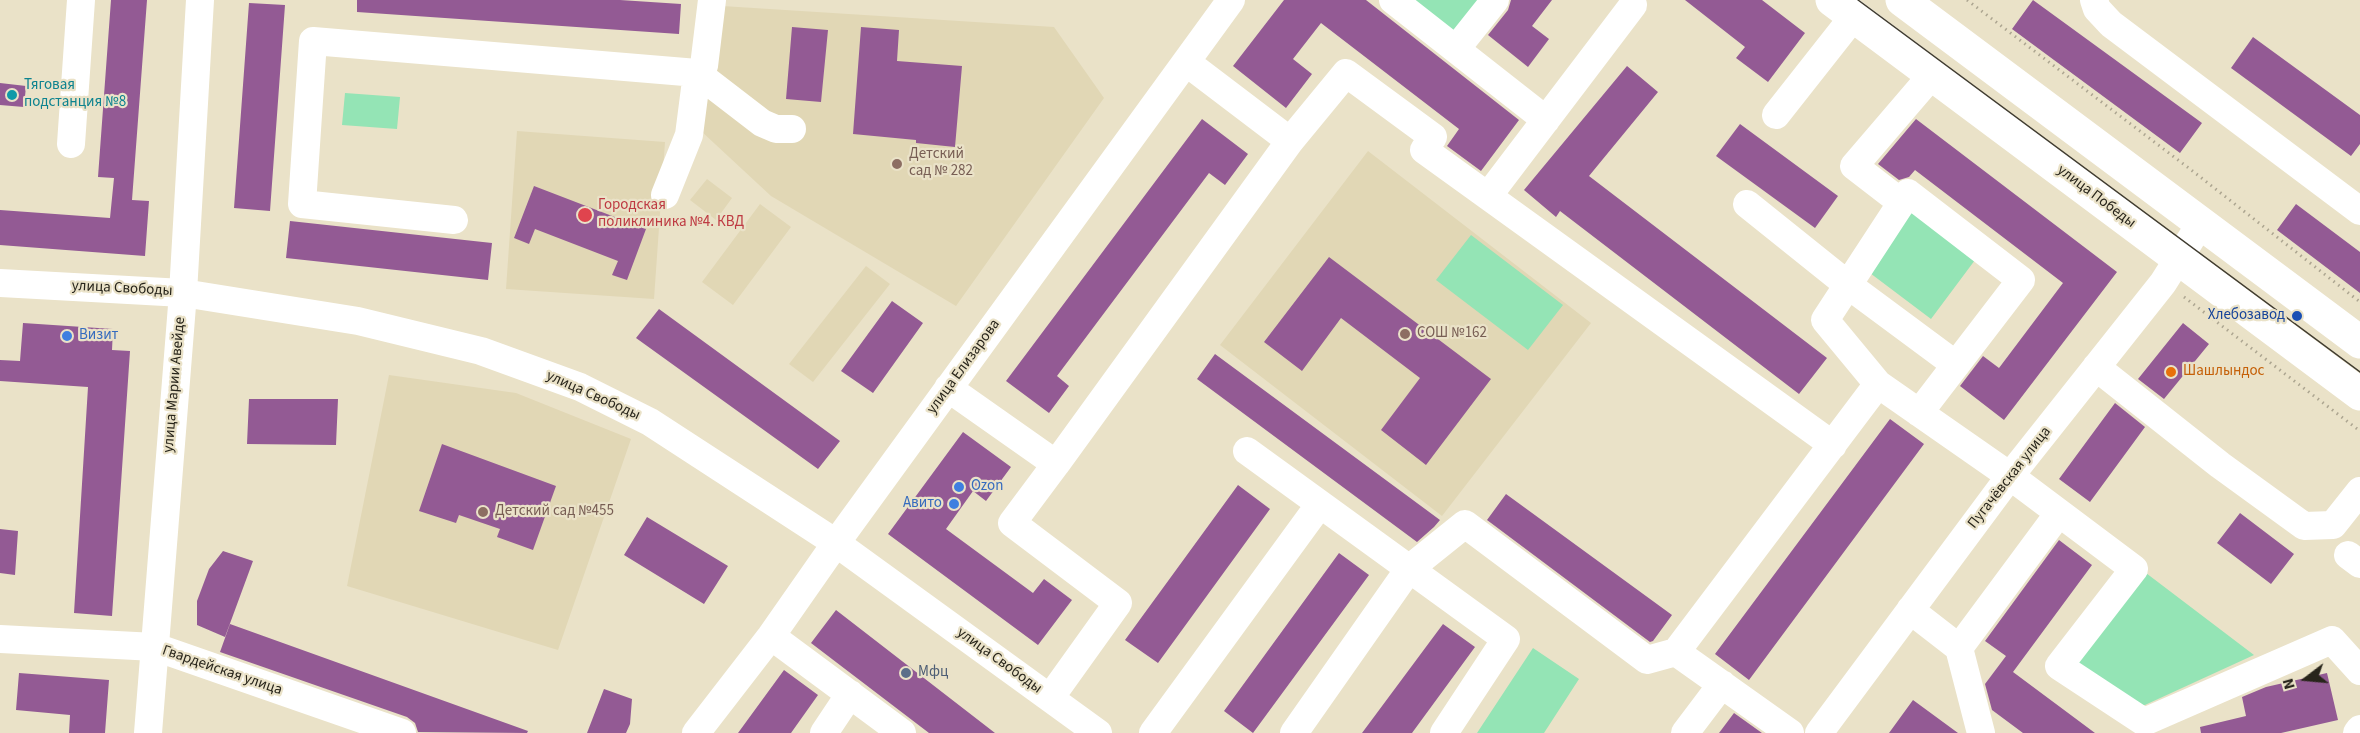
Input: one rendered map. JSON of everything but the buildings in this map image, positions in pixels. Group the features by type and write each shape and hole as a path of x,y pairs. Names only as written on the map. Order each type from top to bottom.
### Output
{"main road":[{"path":"1902,0 2360,342"},
{"name":"улица Победы","path":"1843,8 2360,394"}],"street":[{"path":"71,144 81,0"},
{"name":"улица Марии Авейде","path":"148,733 183,292 200,0"},
{"path":"665,195 689,135 697,73 704,66 712,0"},
{"name":"улица Елизарова","path":"696,733 771,636 948,388 1232,0"},
{"path":"1393,0 1546,120"},
{"path":"1456,49 1495,0"},
{"path":"2094,0 2097,9 2111,24 2360,211"},
{"path":"1488,196 1633,5"},
{"path":"1776,115 1843,8"},
{"path":"454,220 302,204 313,42 697,73 768,126 784,130 792,129"},
{"path":"1186,62 1290,141"},
{"path":"1050,698 1118,603 1012,523 1290,141 1346,73 1433,137 1424,150 1833,445"},
{"path":"1902,202 1854,166 1932,75"},
{"path":"1919,413 2021,280 1908,193 1825,320 1878,384 1919,413 2010,476 2134,569 2059,666 2140,727 2332,640 2360,671"},
{"path":"1747,204 1848,285 1956,365"},
{"name":"Пугачёвская улица","path":"1819,733 2010,476 2163,283 2201,223"},
{"name":"улица Свободы","path":"0,283 183,292 358,321 481,351 580,387 650,422 836,543 1098,733"},
{"path":"2096,367 2220,465 2304,526 2333,525 2360,491"},
{"path":"1294,733 1409,569 1465,524 1647,660 1676,652 1878,384"},
{"path":"948,388 1056,464"},
{"path":"1247,452 1506,639 1444,733"},
{"path":"1153,733 1320,504"},
{"path":"1959,648 2059,513"},
{"path":"1910,610 1959,648 1981,733"},
{"path":"771,636 902,733"},
{"name":"Гвардейская улица","path":"0,639 154,647 402,733"},
{"path":"1676,652 1790,733"},
{"path":"1685,733 1722,684"},
{"path":"824,733 850,694"},
{"path":"2357,733 2360,729"}],"path":[{"path":"1967,0 2190,169 2360,302"},
{"path":"2184,297 2360,431"}],"shaded area":[{"name":"Детский сад № 282","path":"722,6 1054,27 1104,98 956,306 771,196 701,131"},
{"name":"Городская поликлиника №4. КВД","path":"517,131 665,142 654,299 506,289"},
{"name":"СОШ №162","path":"1368,151 1591,323 1442,516 1220,345"},
{"path":"707,179 732,198 716,220 690,200"},
{"path":"760,204 791,227 733,305 702,282"},
{"path":"866,266 890,284 813,382 789,364"},
{"name":"Детский сад №455","path":"389,375 516,393 631,439 558,650 347,586"}],"green space":[{"path":"1409,0 1490,0 1459,39"},
{"path":"345,93 400,97 397,129 342,125"},
{"path":"1908,204 1978,256 1931,319 1862,267"},
{"path":"1471,235 1563,305 1528,350 1436,280"},
{"path":"2146,573 2254,655 2134,710 2074,662"},
{"path":"1533,648 1579,679 1544,733 1477,733"}],"tram line":[{"path":"1858,0 2360,372"}],"place":[{"name":"Тяговая подстанция №8","path":"12,95"},
{"name":"Детский сад № 282","path":"897,164"},
{"name":"Городская поликлиника №4. КВД","path":"585,215"},
{"name":"Хлебозавод","path":"2297,316"},
{"name":"СОШ №162","path":"1405,334"},
{"name":"Визит","path":"67,336"},
{"name":"Шашлындос","path":"2171,372"},
{"name":"Ozon","path":"959,487"},
{"name":"Авито","path":"954,504"},
{"name":"Детский сад №455","path":"483,512"},
{"name":"Мфц","path":"906,673"}]}
